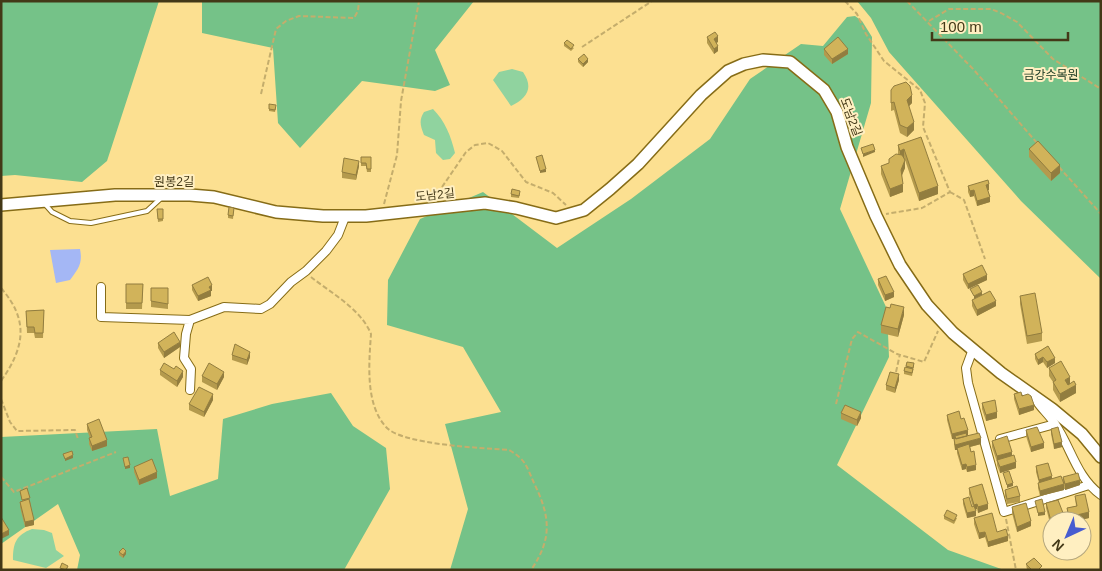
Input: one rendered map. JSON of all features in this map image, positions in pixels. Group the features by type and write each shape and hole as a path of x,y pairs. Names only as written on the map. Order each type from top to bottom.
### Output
{"main road":[{"name":"도남2길","path":"346,217 485,204 516,208 556,218 575,214 584,210 638,164 714,83 744,64 773,59 790,62 824,90 837,112 847,147 876,216 900,265 927,305 943,322 1001,373 1033,396"},
{"name":"원봉2길","path":"1,205 115,195 163,195 214,197 276,212 346,217"},
{"path":"1033,396 1082,434 1101,457"}],"street":[{"path":"102,286 101,317 190,320 224,307 260,309 270,304 326,250 338,235 346,217"},
{"path":"190,320 186,334 184,358 191,369 190,390"},
{"path":"973,348 966,368 968,383 1004,512 1089,485"},
{"name":"도남2길","path":"1033,396 1055,424 1076,466 1089,485 1101,495"},
{"path":"986,444 1055,424"}],"lane":[{"path":"42,202 52,212 70,221 91,223 147,211 163,195"}],"path":[{"path":"260,94 276,29 286,21 300,16 354,18 358,11 359,1"},
{"path":"382,214 397,155 401,101 418,1"},
{"path":"582,47 652,1"},
{"path":"845,1 856,14 866,34 884,61 920,90 925,103 923,127 950,192 964,200 985,259"},
{"path":"907,1 929,21 1043,150"},
{"path":"929,21 949,9 991,9 1001,12 1017,22 1053,60 1101,89"},
{"path":"442,187 466,152 474,145 488,143 502,151 526,182 553,193 575,214"},
{"path":"1054,162 1101,214"},
{"path":"876,216 922,208 950,192"},
{"path":"306,271 367,324 371,334 372,399 385,427 404,438 509,450 523,458 541,496 548,518 544,549 531,570"},
{"path":"1,288 15,304 22,339 16,355 1,381"},
{"path":"836,404 852,339 858,332 900,354 924,362 943,322"},
{"path":"896,372 900,354"},
{"path":"1,399 10,422 17,431 75,430 78,439"},
{"path":"1,477 14,492 116,452"},
{"path":"1004,512 1016,570"}],"green space":[{"path":"1,1 159,1 107,161 82,182 15,175 1,176"},
{"path":"202,1 474,1 435,50 450,85 435,91 362,81 300,148 278,123 273,48 202,33"},
{"name":"금강수목원","path":"857,1 1101,1 1101,279 1021,201 889,52 871,18"},
{"path":"855,16 862,21 872,37 871,103 840,209 887,309 889,357 837,465 948,550 1004,570 450,570 468,509 445,424 501,412 463,347 387,325 388,280 420,219 483,192 557,248 631,199 710,139 750,79 801,44 823,46 847,17"},
{"path":"512,69 523,72 528,88 525,96 511,106 493,80 499,72"},
{"path":"433,109 447,129 452,141 455,153 450,159 443,160 436,153 435,140 424,135 421,123 422,115 424,112"},
{"path":"331,393 353,426 386,448 390,489 344,570 77,570 80,555 58,504 1,544 1,437 157,429 170,496 218,479 223,419 272,404"},
{"path":"32,529 52,533 56,550 64,556 46,568 13,560 16,540 22,534"}],"water":[{"path":"80,249 80,262 75,273 70,280 56,283 50,250"}],"building":[{"path":"715,32 718,36 714,39 718,46 714,49 707,37"},
{"path":"838,37 848,49 832,59 824,49"},
{"path":"567,40 574,45 571,49 564,43"},
{"path":"584,54 588,59 583,64 578,59"},
{"path":"906,82 910,86 912,95 907,100 914,122 907,128 900,125 894,102 891,103 891,90 894,86"},
{"path":"269,104 276,105 275,110 269,109"},
{"path":"921,137 938,186 919,193 904,149 900,151 898,145"},
{"path":"1038,141 1060,165 1051,173 1029,149"},
{"path":"873,144 875,150 863,154 861,148"},
{"path":"896,154 902,155 905,160 901,170 903,184 890,189 881,166 889,163 889,159"},
{"path":"542,155 546,169 540,171 536,157"},
{"path":"361,157 371,157 371,169 367,169 366,163 361,163"},
{"path":"344,158 359,161 356,175 342,172"},
{"path":"988,180 989,184 986,185 990,197 977,201 974,190 970,191 968,186"},
{"path":"512,189 520,191 519,196 511,194"},
{"path":"229,207 234,208 233,216 228,215"},
{"path":"157,209 163,209 163,219 158,219"},
{"path":"982,265 987,275 968,284 963,274"},
{"path":"886,276 894,292 885,295 878,279"},
{"path":"208,277 212,285 209,287 211,290 198,296 192,285"},
{"path":"126,284 143,284 142,303 126,303"},
{"path":"978,285 982,292 974,296 970,289"},
{"path":"151,288 168,288 168,304 151,301"},
{"path":"990,291 996,301 977,310 972,300"},
{"path":"1035,293 1042,333 1027,336 1020,296"},
{"path":"891,304 904,307 898,329 881,325 886,307 890,308"},
{"path":"44,310 43,333 35,333 34,327 27,327 26,311"},
{"path":"174,332 180,342 164,352 158,343"},
{"path":"235,344 250,352 247,360 232,355"},
{"path":"1048,346 1055,358 1047,362 1043,357 1038,360 1035,354"},
{"path":"1061,361 1070,377 1065,380 1068,385 1074,381 1076,385 1060,394 1053,382 1056,380 1049,368"},
{"path":"907,362 914,363 913,368 906,366"},
{"path":"164,363 174,369 176,366 183,371 177,381 160,370"},
{"path":"209,363 224,372 217,384 202,376"},
{"path":"905,367 913,369 912,373 904,371"},
{"path":"890,372 899,374 895,388 886,385"},
{"path":"199,387 213,394 204,412 189,404"},
{"path":"1021,392 1022,396 1028,394 1031,396 1034,405 1019,409 1014,394"},
{"path":"995,400 997,412 986,415 982,403"},
{"path":"845,405 861,412 857,420 841,413"},
{"path":"959,411 961,419 964,418 968,430 952,434 947,415"},
{"path":"99,419 107,440 92,446 89,438 92,437 87,424"},
{"path":"1037,427 1044,443 1031,447 1026,430"},
{"path":"1058,427 1062,442 1054,444 1051,429"},
{"path":"966,433 967,436 956,439 955,436"},
{"path":"979,433 981,438 955,445 954,439"},
{"path":"1007,436 1012,452 997,456 992,441"},
{"path":"969,444 971,452 974,451 976,465 967,467 966,464 962,465 957,448"},
{"path":"72,451 73,455 65,459 63,454"},
{"path":"1014,455 1016,462 1000,467 997,460"},
{"path":"128,457 130,465 125,467 123,458"},
{"path":"152,459 157,472 139,480 134,467"},
{"path":"1048,463 1052,476 1039,480 1036,466"},
{"path":"1009,471 1013,483 1007,485 1003,473"},
{"path":"1078,473 1080,480 1065,484 1063,477"},
{"path":"1061,476 1064,484 1040,491 1038,483"},
{"path":"982,484 988,504 978,507 977,504 974,505 969,488"},
{"path":"1017,486 1020,496 1007,499 1005,490"},
{"path":"27,488 30,498 22,500 20,491"},
{"path":"1085,494 1089,511 1068,511 1067,508 1077,506 1075,496"},
{"path":"969,497 972,507 974,506 976,511 967,513 963,499"},
{"path":"29,499 34,520 25,522 20,502"},
{"path":"1042,499 1045,511 1038,513 1035,501"},
{"path":"1058,500 1062,511 1048,511 1046,503"},
{"path":"1026,503 1031,521 1017,527 1012,507"},
{"path":"947,510 957,515 954,521 944,516"},
{"path":"992,513 997,532 1006,529 1008,536 988,542 985,532 979,533 974,518"},
{"path":"1,517 9,530 1,534"},
{"path":"123,548 126,551 123,555 119,552"},
{"path":"1034,558 1042,566 1038,570 1032,570 1026,564"},
{"path":"62,563 68,566 66,570 60,568"}]}
